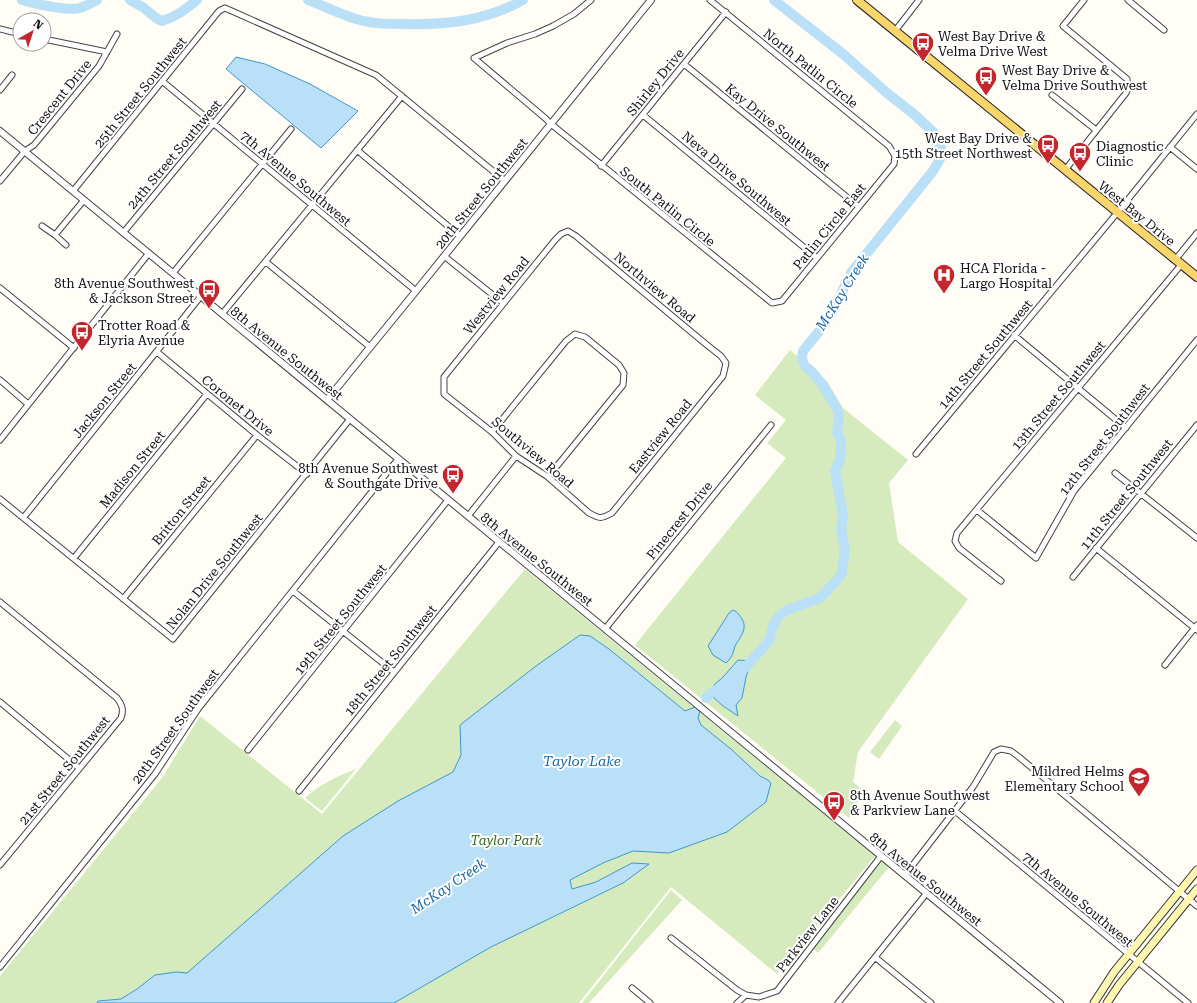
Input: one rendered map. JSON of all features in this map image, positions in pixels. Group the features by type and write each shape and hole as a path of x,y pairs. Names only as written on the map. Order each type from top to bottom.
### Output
{"main road":[{"name":"West Bay Drive","path":"859,1 1197,277"},
{"path":"1094,1003 1103,987 1128,954 1197,870"},
{"path":"1107,1003 1119,985 1197,889"}],"street":[{"name":"South Patlin Circle","path":"591,0 574,14 553,26 474,58 602,166 772,303"},
{"name":"20th Street Southwest","path":"327,400 651,0"},
{"name":"North Patlin Circle","path":"710,0 889,146 895,156"},
{"path":"895,31 919,0"},
{"path":"1065,170 1128,89 1127,79 1062,26 1084,0"},
{"path":"1128,0 1164,30"},
{"name":"25th Street Southwest","path":"73,191 219,11 225,8 376,76 402,96"},
{"name":"Shirley Drive","path":"602,166 726,12"},
{"path":"0,29 12,32"},
{"name":"Crescent Drive","path":"0,181 24,151 34,145 99,66 117,34"},
{"name":"Crescent Drive","path":"52,41 107,52"},
{"name":"Kay Drive Southwest","path":"684,64 859,207"},
{"path":"0,90 12,75"},
{"name":"7th Avenue Southwest","path":"162,81 416,291"},
{"name":"24th Street Southwest","path":"123,233 242,89"},
{"path":"1052,95 1096,130"},
{"path":"222,314 402,96 505,181"},
{"name":"14th Street Southwest","path":"916,454 1014,335 1118,213 1197,114"},
{"name":"Neva Drive Southwest","path":"642,115 817,258"},
{"path":"173,273 291,129"},
{"name":"8th Avenue Southwest","path":"0,131 1060,1003"},
{"path":"1170,147 1197,169"},
{"path":"356,150 460,236"},
{"name":"Patlin Circle East","path":"772,303 782,301 894,164 895,156"},
{"path":"55,235 84,200"},
{"path":"42,226 66,245"},
{"name":"Westview Road","path":"444,377 555,240 561,234 568,231"},
{"name":"Northview Road","path":"568,231 721,356 726,363"},
{"name":"13th Street Southwest","path":"1001,581 959,548 955,540 957,532 977,510 1077,388 1178,262 1197,233"},
{"path":"0,440 149,253"},
{"path":"444,256 503,303"},
{"path":"266,262 370,347"},
{"path":"0,288 74,348"},
{"name":"Jackson Street","path":"24,518 200,296"},
{"path":"492,432 566,341 575,334 582,336 620,365 624,373 623,385 548,477"},
{"path":"1014,335 1126,428"},
{"name":"12th Street Southwest","path":"977,510 1036,558 1074,491 1197,340"},
{"name":"Coronet Drive","path":"157,352 257,435 307,474"},
{"name":"Eastview Road","path":"603,518 612,513 723,376 726,363"},
{"name":"Southview Road","path":"444,377 444,394 492,432 516,456 548,477 589,513 603,518"},
{"path":"0,380 28,404"},
{"name":"Madison Street","path":"74,558 207,394"},
{"name":"Nolan Drive Southwest","path":"0,499 173,639 350,419"},
{"name":"Pinecrest Drive","path":"605,629 771,425"},
{"name":"11th Street Southwest","path":"1073,577 1197,425"},
{"name":"Britton Street","path":"123,599 257,435"},
{"path":"468,516 516,456"},
{"name":"20th Street Southwest","path":"0,967 155,774 198,709 398,459"},
{"path":"1115,473 1197,538"},
{"name":"19th Street Southwest","path":"248,750 448,500"},
{"name":"18th Street Southwest","path":"299,791 499,542"},
{"path":"1096,548 1196,628 1166,665"},
{"path":"293,592 394,672"},
{"name":"21st Street Southwest","path":"0,602 117,698 122,705 123,712 121,718 0,865"},
{"path":"0,702 79,768"},
{"path":"905,875 973,787 994,752 1002,749 1011,751 1019,757 1197,906"},
{"name":"7th Avenue Southwest","path":"955,811 1188,1003"},
{"name":"Parkview Lane","path":"746,995 759,997 777,991 881,856"},
{"path":"838,1003 876,958 926,894"},
{"path":"670,938 736,990 746,995 737,1003"},
{"path":"876,958 931,1003"},
{"path":"632,988 650,1003"}],"green space":[{"path":"790,350 827,381 843,408 908,460 889,483 898,542 968,599 858,752 853,782 866,792 853,808 855,810 849,818 635,645 786,458 767,443 786,420 755,395"},
{"name":"Taylor Park","path":"525,569 875,856 777,974 671,887 579,1003 0,1003 0,976 162,778 200,716 322,814"},
{"path":"895,720 902,726 879,759 870,752"},
{"path":"356,769 322,811 305,798 329,781"},
{"path":"881,861 889,867 818,953 813,949"},
{"path":"671,890 682,900 589,1003 582,1003"}],"water":[{"path":"236,57 265,64 310,84 358,111 321,148 226,69"},
{"path":"733,610 742,619 744,623 744,630 731,657 726,663 713,655 708,646 729,613"},
{"name":"Taylor Lake","path":"580,635 590,636 609,649 685,711 695,707 700,711 698,718 701,725 731,749 760,776 771,783 766,802 727,832 669,853 633,851 603,863 570,880 572,889 596,882 632,863 649,864 623,883 491,947 394,1003 97,1003 98,1001 121,999 155,975 176,972 187,973 343,836 398,801 453,772 461,755 460,725 536,666"},
{"path":"738,660 751,661 742,698 736,705 738,716 714,698 714,685"}],"waterway":[{"name":"McKay Creek","path":"22,0 51,7 68,9 80,8 97,0"},
{"name":"McKay Creek","path":"130,0 162,21 185,10 197,0"},
{"name":"McKay Creek","path":"308,0 362,21 393,24 436,24 466,20 495,13 523,0"},
{"name":"McKay Creek","path":"742,671 769,641 773,626 780,615 787,610 820,598 838,579 842,572 845,550 841,528 843,515 835,472 840,459 841,444 837,433 839,416 837,409 822,384 804,365 802,358 803,351 833,311 851,273 933,171 940,159 941,147 934,133 915,115 887,93 843,54 774,0"},
{"name":"McKay Creek","path":"706,698 711,693 726,684"}],"place":[{"name":"West Bay Drive & Velma Drive West","path":"923,62"},
{"name":"West Bay Drive & Velma Drive Southwest","path":"986,96"},
{"name":"West Bay Drive & 15th Street Northwest","path":"1048,164"},
{"name":"Diagnostic Clinic","path":"1080,172"},
{"name":"HCA Florida - Largo Hospital","path":"944,294"},
{"name":"8th Avenue Southwest & Jackson Street","path":"209,310"},
{"name":"Trotter Road & Elyria Avenue","path":"82,352"},
{"name":"8th Avenue Southwest & Southgate Drive","path":"453,494"},
{"name":"Mildred Helms Elementary School","path":"1139,798"},
{"name":"8th Avenue Southwest & Parkview Lane","path":"834,822"}]}
